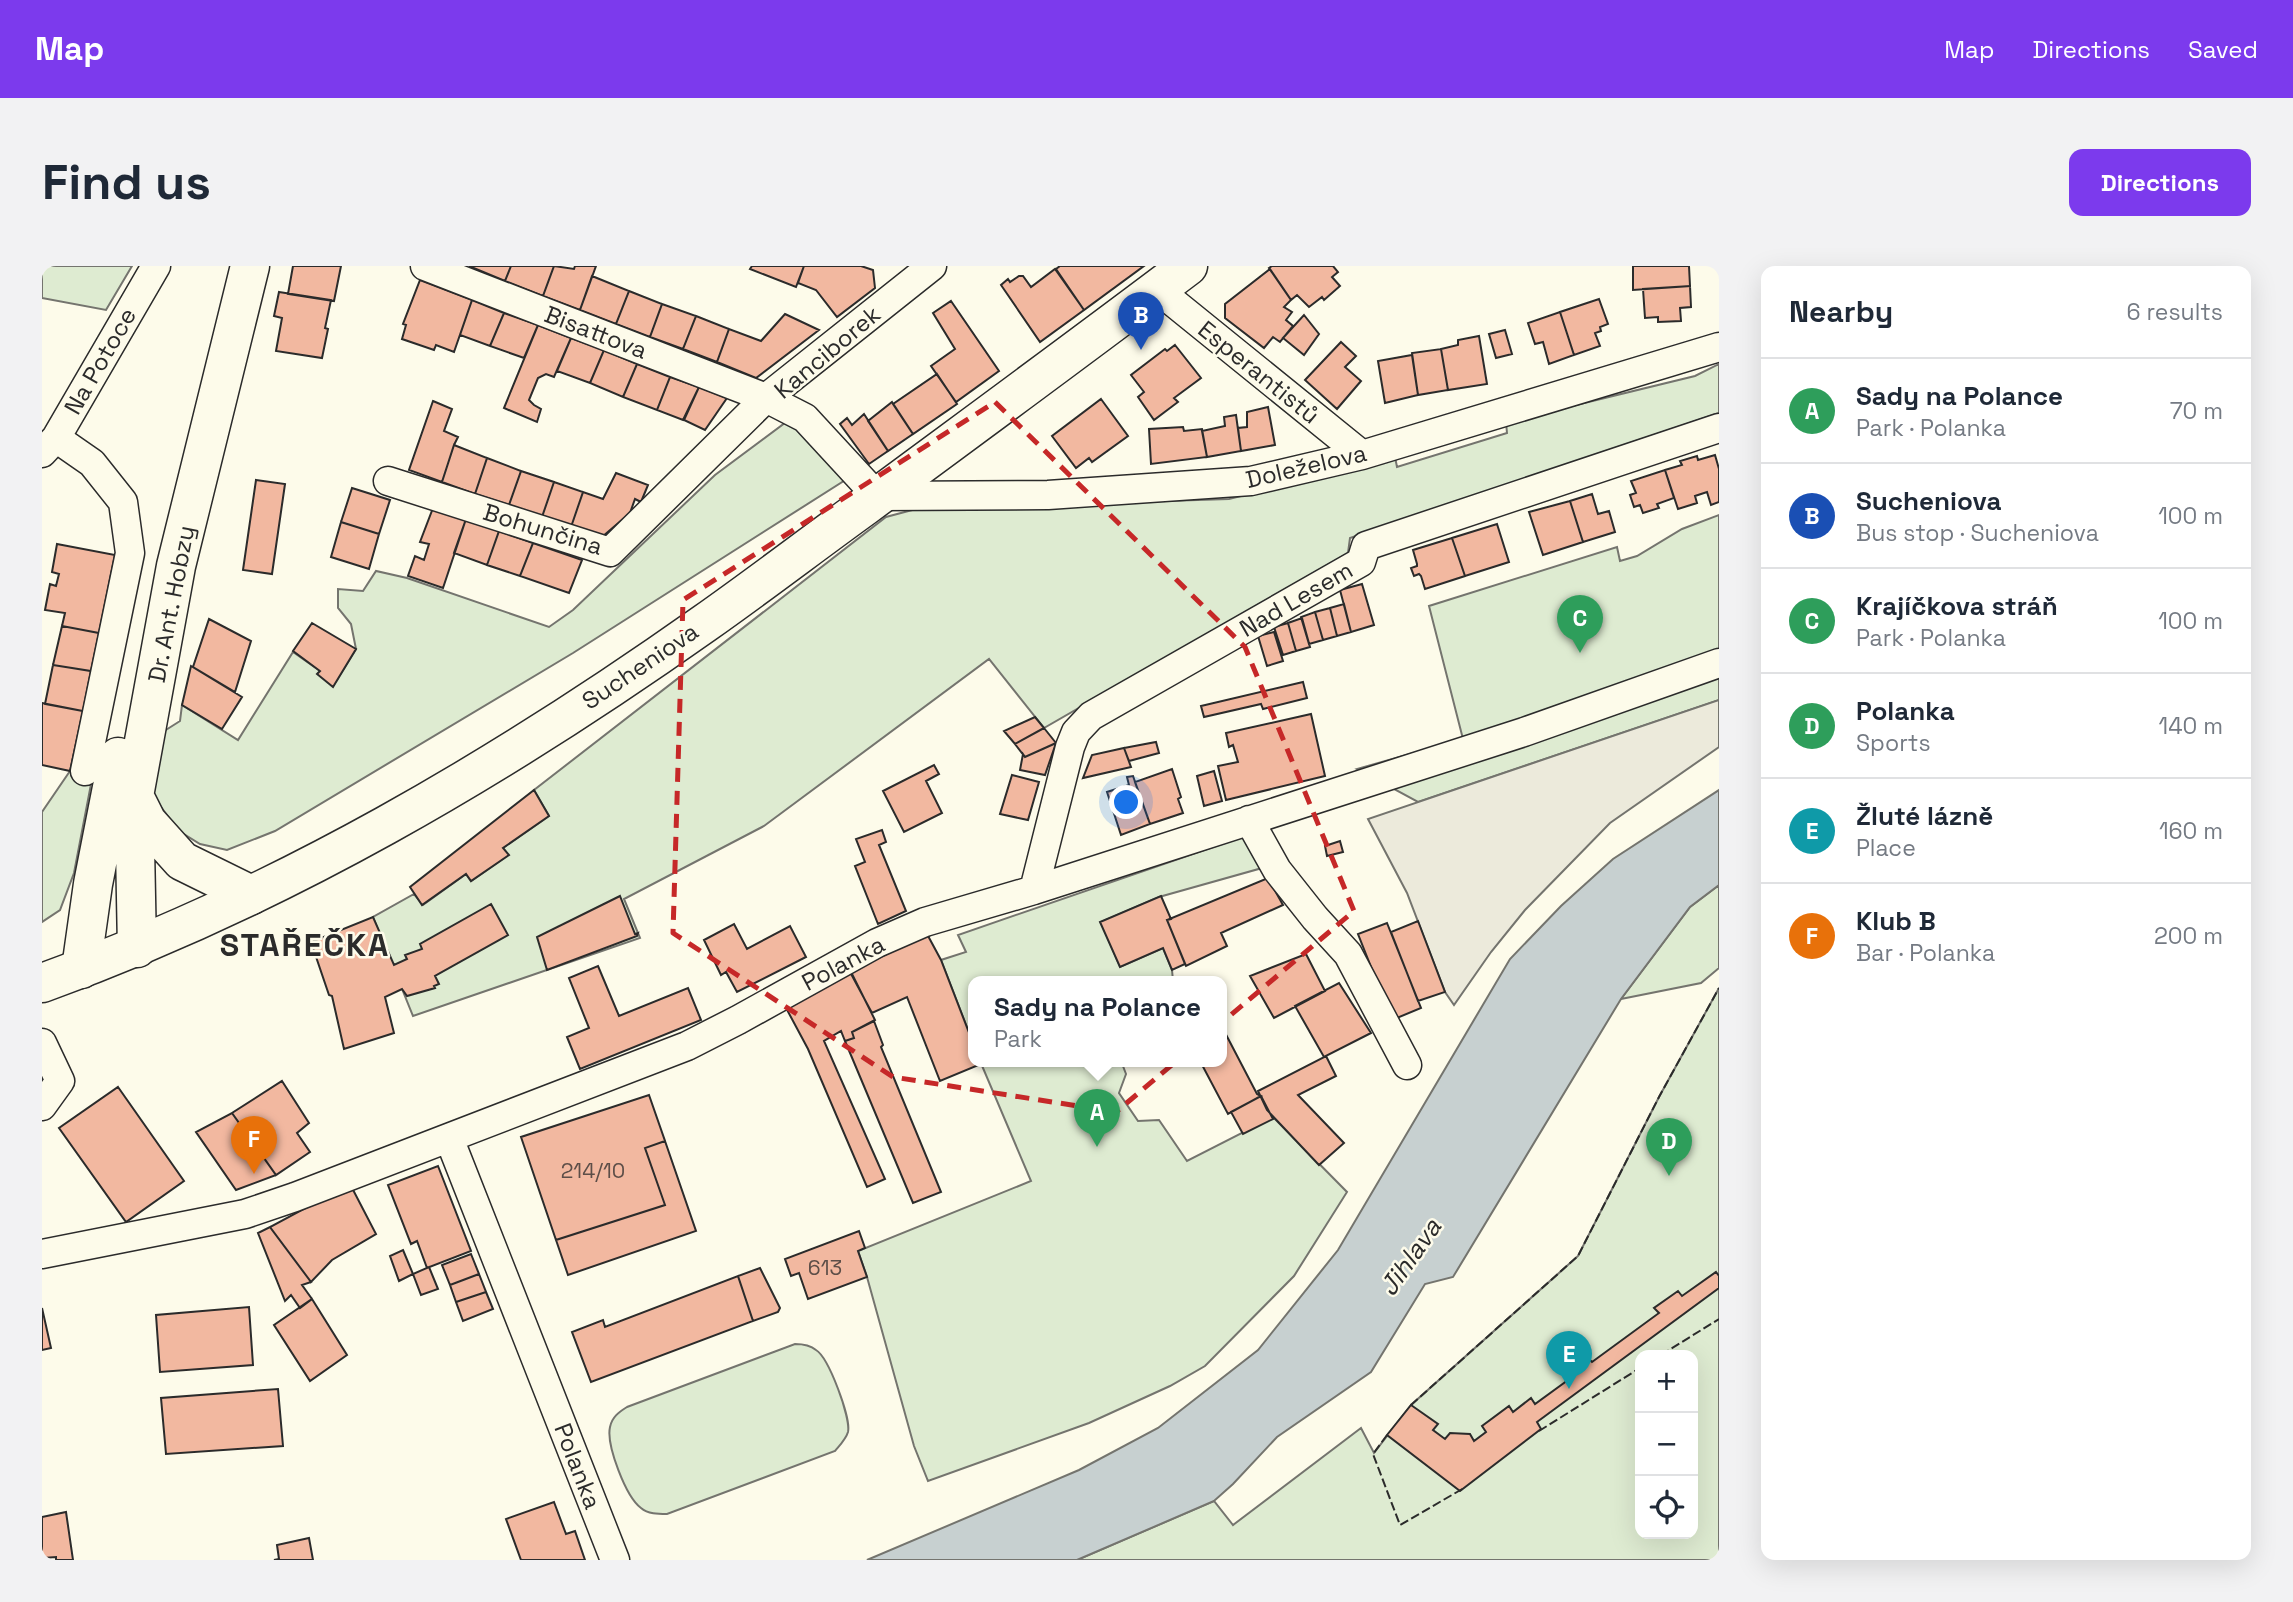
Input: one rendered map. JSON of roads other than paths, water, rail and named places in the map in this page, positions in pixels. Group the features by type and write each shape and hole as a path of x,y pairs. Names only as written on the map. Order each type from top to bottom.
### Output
{"main road":[{"name":"Dr. Ant. Hobzy","path":"137,948 134,796 176,566 250,266"},
{"name":"Sucheniova","path":"42,983 137,948 251,895 372,834 519,747 704,624 1188,266"},
{"path":"81,969 93,884 143,628 176,566"},
{"path":"134,796 147,822 182,861 251,895"}],"street":[{"name":"Na Potoce","path":"49,446 156,266"},
{"name":"Bisattova","path":"425,266 766,398"},
{"name":"Kanciborek","path":"877,496 805,418 766,398 931,266"},
{"name":"Esperantistů","path":"1157,289 1362,455"},
{"name":"Doleželova","path":"877,496 1048,495 1251,481 1362,455 1719,347"},
{"path":"791,379 877,496"},
{"name":"Bohunčina","path":"388,481 610,552 766,398"},
{"name":"Nad Lesem","path":"1034,890 1070,747 1076,732 1091,716 1361,562 1366,546 1719,428"},
{"name":"Dr. Ant. Hobzy","path":"49,446 92,463 123,502 130,553 85,771"},
{"name":"Polanka","path":"42,1254 245,1214 687,1046 877,943 925,922 1034,890 1536,727 1719,663"},
{"path":"1249,820 1277,870 1348,954 1407,1065"},
{"path":"42,1043 60,1081 42,1106"},
{"name":"Polanka","path":"449,1138 615,1560"}],"water":[{"name":"Jihlava","path":"1719,790 1719,885 1690,907 1621,999 1453,1277 1425,1284 1371,1372 1277,1437 1214,1501 1077,1560 867,1560 1079,1470 1158,1428 1258,1350 1338,1250 1510,959 1561,906 1613,859"}],"place":[{"name":"Sucheniova","path":"1141,350"},
{"name":"Krajíčkova stráň","path":"1580,653"},
{"name":"Sady na Polance","path":"1097,1147"},
{"name":"Klub B","path":"254,1174"},
{"name":"Polanka","path":"1669,1176"},
{"name":"Žluté lázně","path":"1569,1389"}],"district":[{"name":"STAŘEČKA","path":"305,945"}]}
